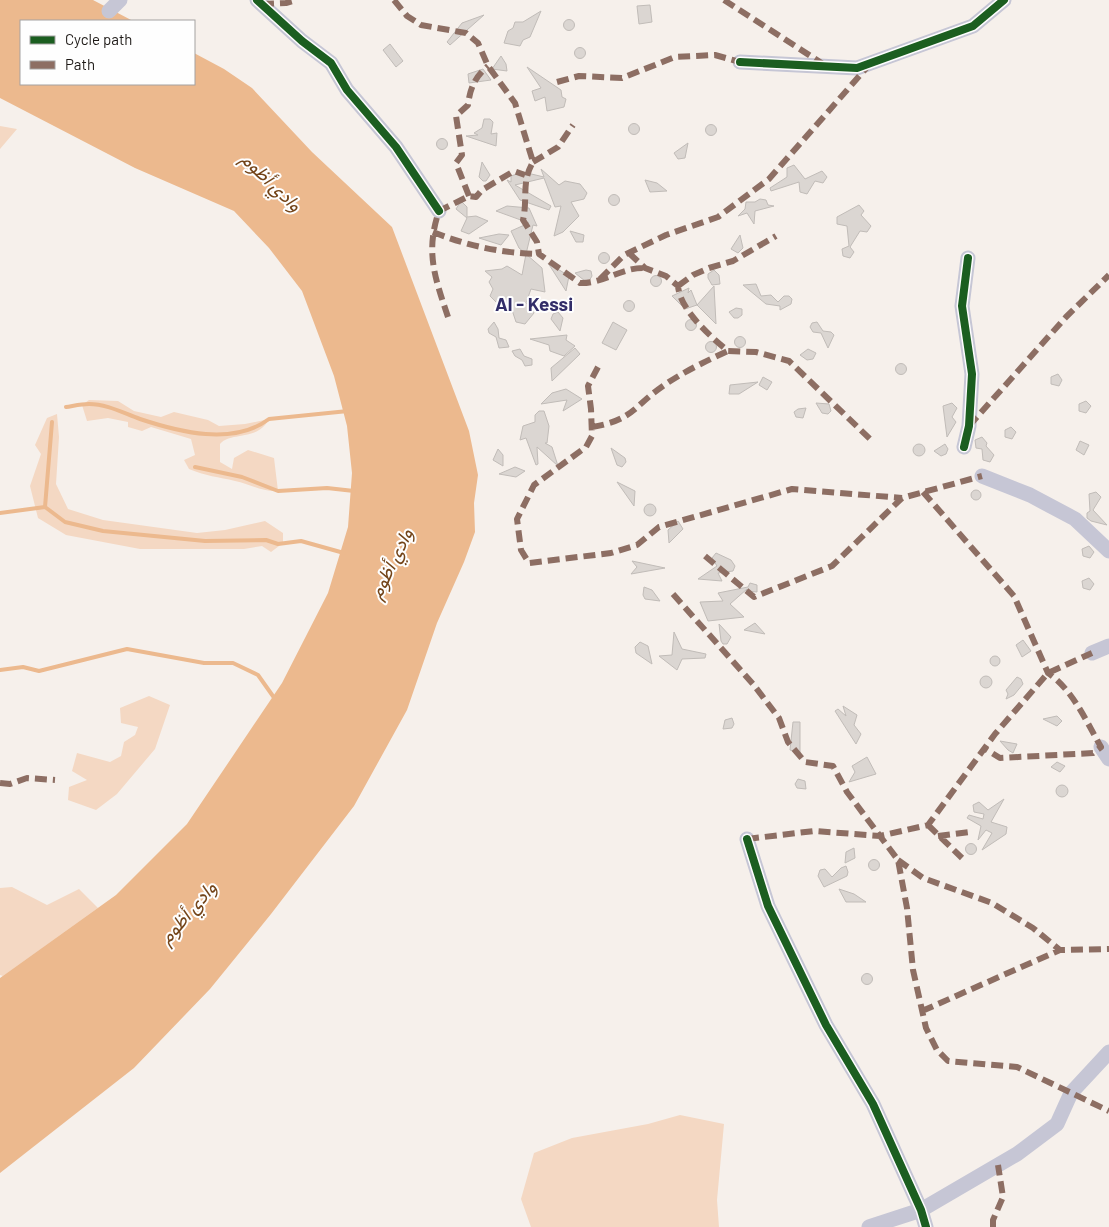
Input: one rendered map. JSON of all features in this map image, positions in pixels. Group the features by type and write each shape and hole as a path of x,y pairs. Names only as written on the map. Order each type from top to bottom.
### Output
{"street":[{"path":"109,11 120,0"},
{"path":"257,0 302,41 331,63 347,90 396,147 439,211"},
{"path":"740,62 857,68 973,26 1004,0"},
{"path":"964,447 969,426 972,374 962,306 968,258"},
{"path":"982,476 1030,495 1074,519 1109,551"},
{"path":"1092,653 1109,646"},
{"path":"747,839 768,906 826,1025 873,1104 921,1210 926,1227"},
{"path":"869,1227 921,1210 1017,1154 1057,1124 1071,1093 1109,1052"}],"shaded area":[{"path":"0,126 17,129 0,149"},
{"path":"89,400 118,401 134,411 161,417 174,412 208,420 219,426 245,424 269,419 258,431 225,440 220,444 220,462 232,469 234,458 248,450 274,458 278,491 261,489 189,469 184,460 195,455 191,439 151,427 142,431 128,427 128,422 108,418 87,421 82,405"},
{"path":"57,414 59,437 56,484 68,509 103,520 197,533 225,530 265,521 283,533 283,543 271,552 262,546 244,549 140,549 66,535 38,518 30,486 41,454 35,445 47,418"},
{"path":"149,696 170,705 155,749 117,794 96,810 68,800 69,787 87,780 72,771 77,753 110,762 121,756 124,742 135,735 138,727 121,723 120,708"},
{"path":"12,887 47,905 79,889 98,908 3,976 0,975 0,888"},
{"path":"680,1115 724,1124 717,1200 719,1227 531,1227 521,1199 534,1153 572,1138 648,1124"}],"water":[{"name":"وادي أظوم","path":"0,0 93,0 131,20 20,20 20,85 195,85 195,54 224,69 252,88 312,152 392,227 469,431 478,475 474,503 475,532 464,562 437,623 407,710 354,806 271,914 210,989 134,1068 0,1173 0,978 116,895 187,824 282,683 328,593 348,527 352,473 347,426 334,376 302,291 269,248 234,211 135,168 0,98"}],"building":[{"path":"650,5 652,22 639,24 637,6"},
{"path":"541,11 530,37 523,40 520,46 504,43 508,31 513,28 515,22 523,22"},
{"path":"484,15 450,45 447,42 462,23"},
{"path":"567,20 571,20 574,25 573,29 567,30 564,27 564,23"},
{"path":"390,44 403,61 396,67 383,50"},
{"path":"578,48 582,48 585,53 584,57 578,58 575,55 575,51"},
{"path":"501,56 506,64 507,71 492,69"},
{"path":"527,67 561,90 562,97 566,99 564,107 547,111 545,97 535,101 532,91 541,88"},
{"path":"483,69 491,80 469,83 468,74"},
{"path":"484,119 490,119 493,122 491,134 497,133 496,146 466,136 478,135 474,133 482,128"},
{"path":"632,124 636,124 639,129 638,133 632,134 629,131 629,127"},
{"path":"709,125 713,125 716,130 715,134 709,135 706,132 706,128"},
{"path":"440,139 444,139 447,144 446,148 440,149 437,146 437,142"},
{"path":"688,143 685,158 678,159 674,153"},
{"path":"482,162 490,175 486,181 479,177"},
{"path":"794,165 805,179 822,171 827,177 823,183 815,181 807,194 800,192 799,182 771,191 770,188 787,177 787,168"},
{"path":"541,169 559,185 565,181 580,184 587,193 584,199 571,202 579,216 563,232 554,236 561,206 555,207 544,178 515,185 551,206 549,210 520,200 507,180 511,182 511,176 523,172 544,177"},
{"path":"645,180 657,183 667,191 650,192"},
{"path":"614,194 620,200 614,206 608,200"},
{"path":"760,199 766,200 768,205 774,206 755,211 754,224 747,213 738,216 745,209 746,202 755,202"},
{"path":"461,201 467,207 467,217 476,216 488,221 469,234 461,231 467,218 456,209"},
{"path":"859,205 864,211 861,215 871,226 867,232 860,231 850,247 854,252 850,258 843,256 842,249 849,246 847,226 837,224 837,217"},
{"path":"507,206 529,208 537,226 533,225 526,254 519,248 511,231 529,223 496,211"},
{"path":"570,231 584,235 583,242 576,242"},
{"path":"499,234 509,235 501,245 479,238"},
{"path":"740,235 743,248 738,253 731,249"},
{"path":"602,253 606,253 609,258 608,262 602,263 599,260 599,256"},
{"path":"526,254 542,268 545,292 531,289 526,303 532,308 534,313 525,324 516,322 512,310 506,312 490,296 493,289 489,282 492,277 485,271 502,269 507,266 522,275"},
{"path":"548,263 569,276 566,291"},
{"path":"586,270 591,271 592,276 589,281 585,281 575,273"},
{"path":"714,270 719,275 720,284 712,285 708,278 708,274"},
{"path":"654,276 658,276 661,281 660,285 654,286 651,283 651,279"},
{"path":"756,284 761,296 771,295 778,302 784,296 789,296 792,299 791,304 780,310 780,306 766,304 743,285"},
{"path":"714,286 716,324 697,305"},
{"path":"689,288 688,293 691,290 697,305 685,309 672,296"},
{"path":"627,301 631,301 634,306 633,310 627,311 624,308 624,304"},
{"path":"736,308 742,309 742,315 734,318 729,312"},
{"path":"558,312 563,318 560,331 551,319 553,314"},
{"path":"689,320 693,320 696,325 695,329 689,330 686,327 686,323"},
{"path":"494,322 498,329 499,338 506,340 509,347 499,348 496,337 489,333 488,329"},
{"path":"613,322 627,330 616,350 602,343"},
{"path":"817,322 823,331 831,332 834,335 828,348 821,333 813,332 810,327 812,323"},
{"path":"567,335 566,340 575,346 564,356 550,351 549,345 530,339"},
{"path":"738,337 742,337 745,342 744,346 738,347 735,344 735,340"},
{"path":"709,342 713,342 716,347 715,351 709,352 706,349 706,345"},
{"path":"575,348 580,354 552,381 551,368"},
{"path":"520,349 524,356 532,359 532,365 525,366 522,360 515,356 512,351"},
{"path":"808,349 816,353 813,359 807,360 800,355"},
{"path":"899,364 903,364 906,369 905,373 899,374 896,371 896,367"},
{"path":"1058,374 1062,380 1059,386 1051,384 1051,377"},
{"path":"763,377 772,382 767,390 759,385"},
{"path":"758,382 739,394 729,394 730,385"},
{"path":"566,389 582,399 563,411 567,400 541,404 552,393"},
{"path":"1086,401 1091,406 1086,413 1079,411 1079,404"},
{"path":"816,403 829,404 831,411 828,414 822,413"},
{"path":"952,403 957,408 952,417 956,422 947,437 943,406"},
{"path":"806,408 803,418 796,417 794,412 798,409"},
{"path":"539,411 544,411 549,426 547,443 545,443 552,447 558,466 537,447 538,464 536,465 526,438 520,440 523,426 535,422 535,415"},
{"path":"1011,427 1016,432 1012,439 1005,437 1005,430"},
{"path":"982,437 987,443 986,446 994,455 990,462 983,460 982,449 976,448 975,440"},
{"path":"1080,441 1089,445 1084,455 1076,450"},
{"path":"917,444 921,444 925,450 921,456 917,456 913,452 913,448"},
{"path":"945,444 948,449 946,454 941,456 934,451"},
{"path":"611,448 625,458 626,462 622,467 617,465"},
{"path":"498,449 503,455 503,466 493,460"},
{"path":"515,467 525,471 516,477 499,474"},
{"path":"617,482 635,491 634,506"},
{"path":"974,490 978,490 981,495 980,499 974,500 971,497 971,493"},
{"path":"1096,492 1101,497 1093,510 1107,525 1091,521 1087,518 1087,513 1090,511 1089,494"},
{"path":"648,504 652,504 656,510 652,516 648,516 644,512 644,508"},
{"path":"678,521 683,529 669,543 668,530"},
{"path":"1089,546 1094,552 1090,558 1083,556 1082,549"},
{"path":"716,553 731,560 735,566 733,571 718,573 722,581 698,579 717,566 712,558"},
{"path":"632,561 665,568 631,574 637,567"},
{"path":"1089,578 1094,584 1090,590 1083,588 1082,581"},
{"path":"750,583 757,585 757,592 746,591 747,589 730,604 744,617 708,621 700,602 723,601 718,593 748,587"},
{"path":"644,587 652,590 660,601 645,599 643,595"},
{"path":"755,623 765,634 744,630"},
{"path":"719,624 731,637 727,644 723,644 721,641"},
{"path":"674,632 682,649 706,654 705,658 682,659 677,670 659,656 672,655"},
{"path":"1023,640 1031,651 1022,657 1016,645"},
{"path":"640,642 648,646 652,664 636,653 635,647"},
{"path":"993,656 997,656 1000,661 999,665 993,666 990,663 990,659"},
{"path":"984,676 988,676 992,682 988,688 984,688 980,684 980,680"},
{"path":"1017,677 1021,679 1023,684 1014,695 1006,699 1008,694 1006,690"},
{"path":"843,706 857,715 854,725 861,734 856,744 835,711 838,709 846,716"},
{"path":"1057,716 1062,721 1057,726 1043,719"},
{"path":"732,718 734,724 732,728 723,729 725,720"},
{"path":"793,722 800,722 800,753 790,750"},
{"path":"1000,741 1017,744 1013,753 1008,750"},
{"path":"867,757 876,774 849,782 855,772 852,766"},
{"path":"1057,762 1065,766 1060,772 1051,767"},
{"path":"798,779 805,781 806,789 797,788 795,784"},
{"path":"1062,785 1068,791 1062,797 1056,791"},
{"path":"1004,799 991,822 1007,827 1006,834 982,850 992,833 986,830 978,840 981,826 967,818 969,815 983,819 984,814 974,812 973,805 979,802 988,810"},
{"path":"969,844 973,844 976,849 975,853 969,854 966,851 966,847"},
{"path":"854,848 855,858 845,863 846,852"},
{"path":"872,860 876,860 879,865 878,869 872,870 869,867 869,863"},
{"path":"846,866 847,876 824,887 818,876 820,870 825,869 832,877 841,868"},
{"path":"839,889 854,894 866,902 846,902"},
{"path":"865,974 869,974 872,979 871,983 865,984 862,981 862,977"}],"waterway":[{"path":"66,407 96,404 172,428 206,434 239,432 255,427 269,419 348,411"},
{"path":"45,507 52,422"},
{"path":"195,467 242,477 278,491 327,488 354,491"},
{"path":"0,513 45,507 65,522 103,531 205,541 266,540 278,544 301,541 344,553"},
{"path":"0,670 23,667 39,671 127,649 204,663 233,663 258,675 275,699"}],"marked path":[{"path":"262,4 286,3 297,0"},
{"path":"394,0 407,16 421,25 466,33 478,43 488,66 515,103 533,162 527,176 523,220 537,242 539,254 580,283 597,281 628,270 645,268"},
{"path":"724,0 823,64"},
{"path":"557,82 579,76 622,78 675,57 715,55 740,62"},
{"path":"600,279 624,255 666,235 718,217 769,179 869,65"},
{"path":"469,196 456,163 462,155 456,116 468,105 474,83 488,66"},
{"path":"533,162 558,147 573,125"},
{"path":"448,317 433,265 433,239 439,211 469,196 476,197 482,190 514,171 525,175"},
{"path":"433,232 485,248 539,254"},
{"path":"678,286 693,275 733,261 776,236"},
{"path":"629,253 645,268 666,276 678,286 680,295 690,313 728,351 756,352 789,361 870,439"},
{"path":"969,426 1066,317 1109,275"},
{"path":"592,427 616,421 625,416 671,381 728,351"},
{"path":"598,367 588,386 592,436 586,447 534,485 517,519 521,550 529,563 611,553 637,545 659,527 792,489 902,498"},
{"path":"705,556 754,597 832,566 902,498 982,476"},
{"path":"923,492 1014,596 1048,673 1072,697 1101,747 1093,753 1000,758 984,748"},
{"path":"673,594 753,684 779,718 788,742 805,762 833,766 847,792 898,860 907,908 913,970 926,1028 937,1050 948,1061 1017,1067 1109,1111"},
{"path":"747,839 814,831 880,836 928,825 995,734 1048,673 1092,653"},
{"path":"0,783 10,784 27,778 55,780"},
{"path":"928,825 962,858"},
{"path":"938,836 969,832"},
{"path":"898,860 923,878 992,903 1033,928 1060,950 1109,949"},
{"path":"922,1011 1060,950"},
{"path":"993,1227 993,1220 1003,1197 998,1165"}],"cycle path":[{"path":"257,0 302,41 331,63 347,90 396,147 439,211"},
{"path":"740,62 857,68 973,26 1004,0"},
{"path":"964,447 969,426 972,374 962,306 968,258"},
{"path":"747,839 768,906 826,1025 873,1104 921,1210 926,1227"}],"district":[{"name":"Al - Kessi","path":"534,303"}]}
